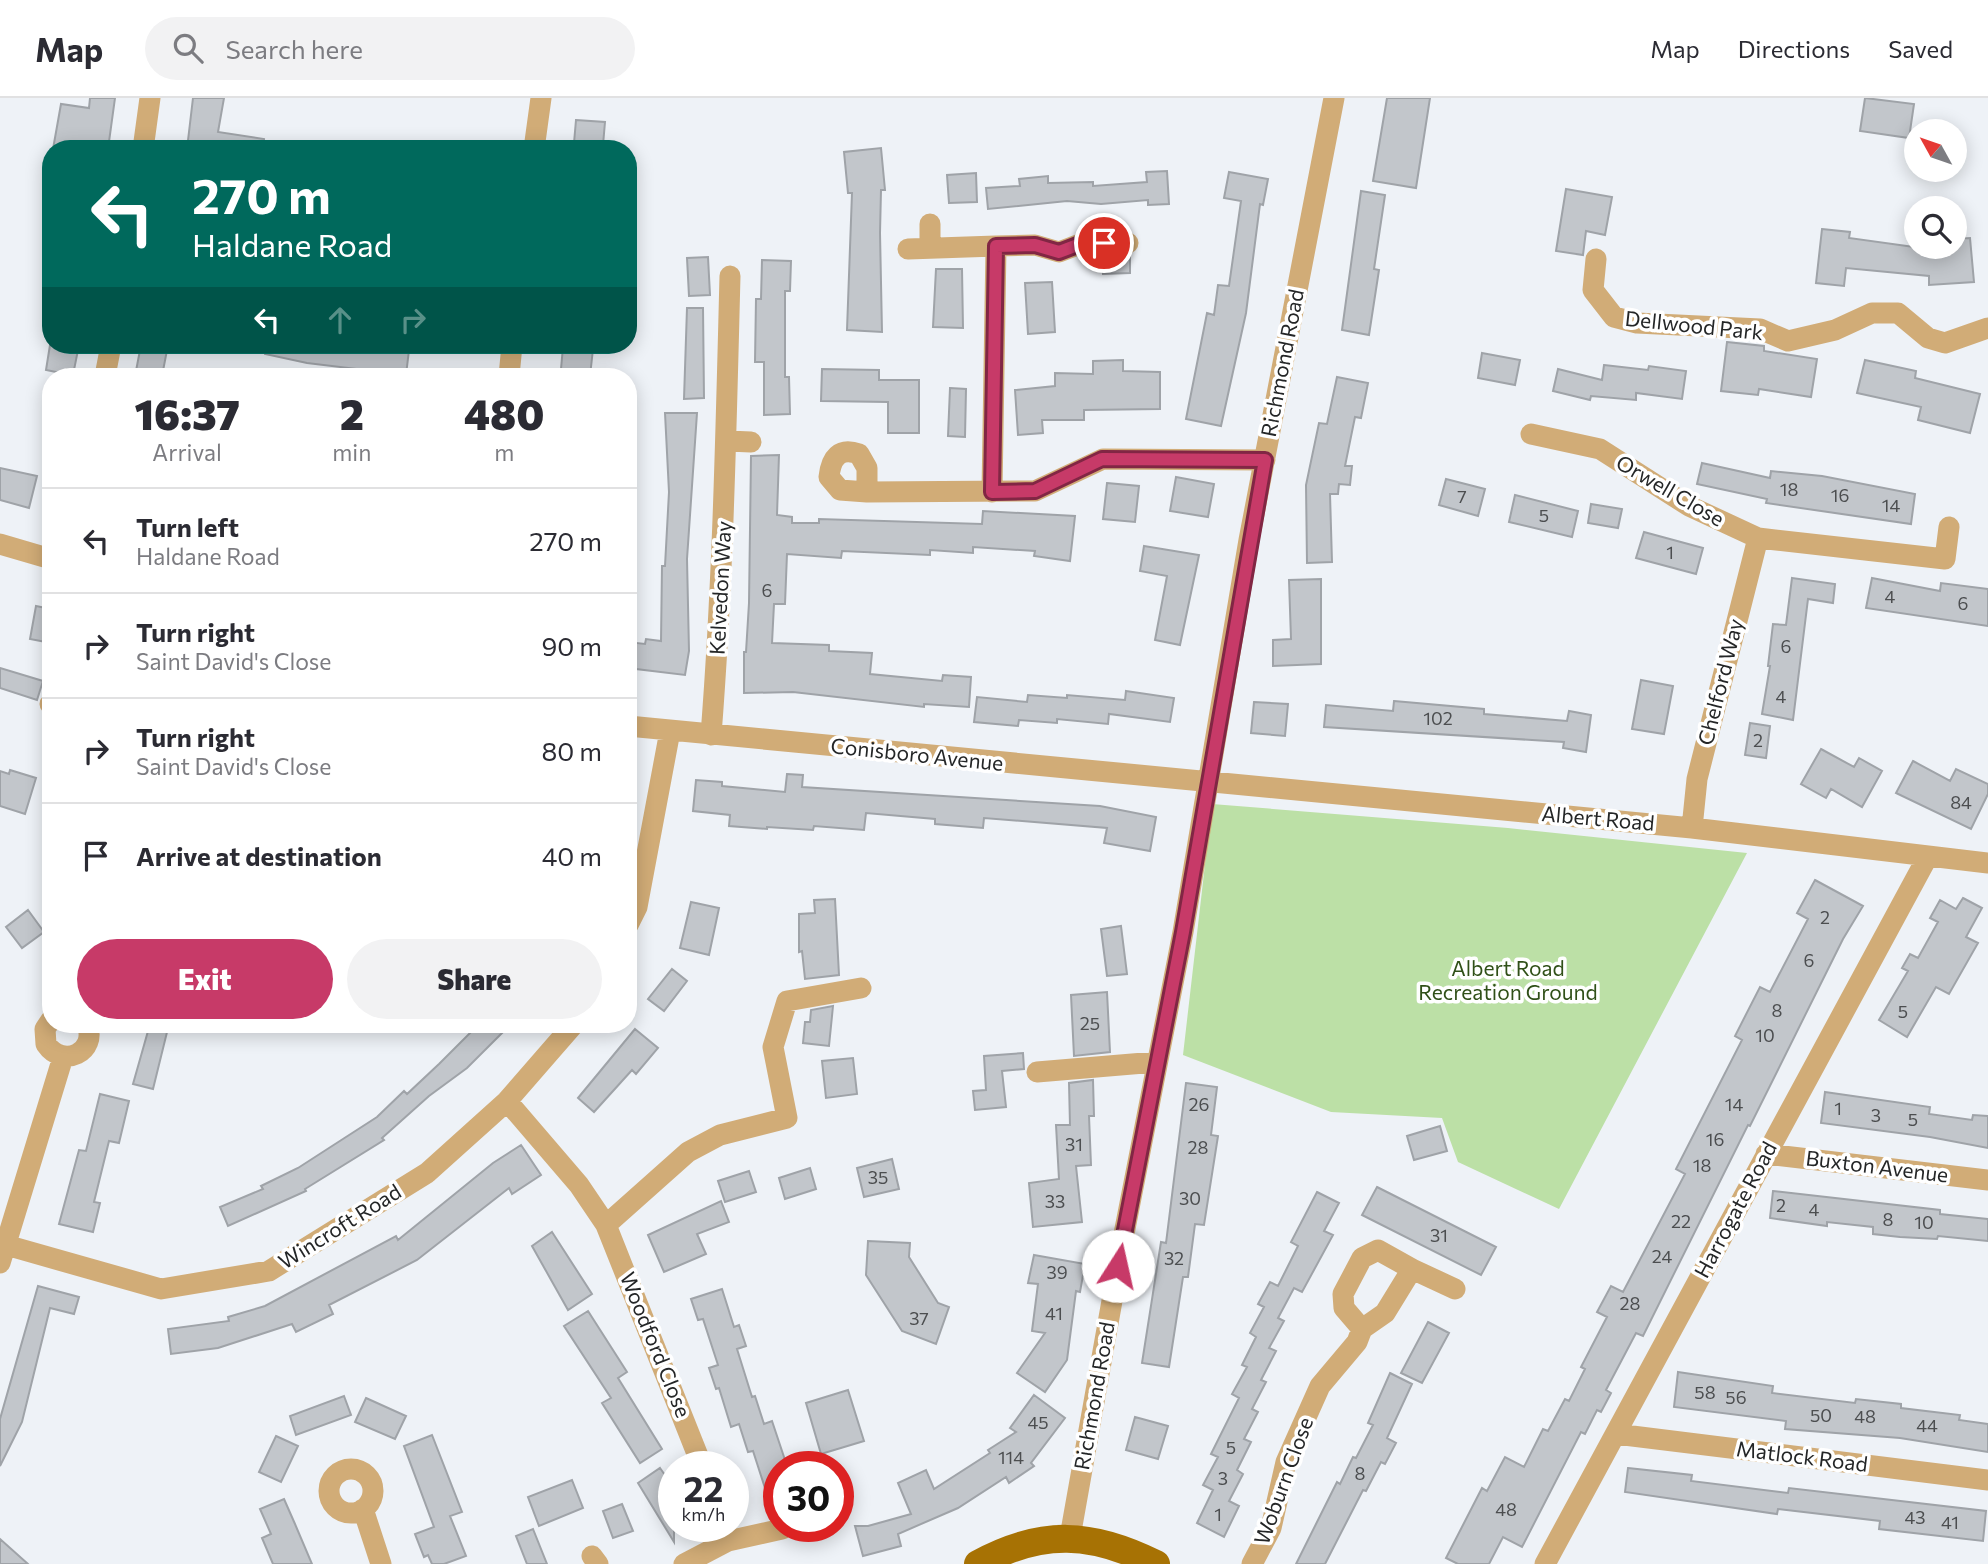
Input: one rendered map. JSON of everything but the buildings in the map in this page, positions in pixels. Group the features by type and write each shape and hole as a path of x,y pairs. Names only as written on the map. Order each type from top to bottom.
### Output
{"main road":[{"path":"978,1564 1025,1543 1070,1537 1106,1542 1156,1564"}],"street":[{"path":"144,140 150,98"},
{"path":"535,140 541,98"},
{"name":"Richmond Road","path":"1070,1537 1156,1062 1183,932 1206,783 1265,460 1334,98"},
{"path":"930,224 930,248"},
{"path":"908,248 1035,245 1059,252 1080,244 1128,243"},
{"path":"992,492 996,246"},
{"name":"Dellwood Park","path":"1597,259 1593,290 1614,317 1636,323 1760,329 1788,341 1835,330 1871,313 1898,313 1928,338 1945,343 1988,328"},
{"name":"Kelvedon Way","path":"711,735 728,441 726,410 730,276"},
{"name":"Orwell Close","path":"1531,434 1600,449 1689,506 1758,538 1945,559 1949,527"},
{"path":"728,441 751,442"},
{"path":"867,492 1035,491 1102,459 1265,460"},
{"name":"Chelford Way","path":"1692,828 1697,779 1758,538"},
{"path":"0,544 42,556"},
{"name":"Conisboro Avenue","path":"637,727 1206,783"},
{"path":"637,907 670,731"},
{"name":"Albert Road","path":"1206,783 1692,828 1988,863"},
{"name":"Harrogate Road","path":"1545,1564 1928,856"},
{"path":"606,1225 688,1152 720,1135 787,1118 773,1047 787,1001 861,988"},
{"path":"46,1033 47,1044 56,1055 63,1057 78,1055 88,1045 87,1033"},
{"name":"Wincroft Road","path":"3,1254 161,1289 269,1271 427,1173 507,1101 566,1033"},
{"path":"3,1254 63,1057"},
{"path":"1037,1072 1156,1062"},
{"name":"Woodford Close","path":"507,1101 579,1185 606,1225 696,1451"},
{"name":"Buxton Avenue","path":"1766,1154 1988,1180"},
{"path":"1362,1329 1345,1308 1343,1294 1362,1258 1378,1250 1455,1289"},
{"name":"Woburn Close","path":"1252,1564 1271,1528 1286,1462 1320,1386 1357,1342 1362,1329 1385,1313 1412,1269"},
{"name":"Matlock Road","path":"1616,1434 1988,1480"},
{"path":"363,1509 381,1564"},
{"path":"684,1564 714,1542"}],"green space":[{"name":"Albert Road Recreation Ground","path":"1212,804 1508,828 1747,853 1559,1209 1458,1162 1442,1118 1331,1112 1183,1055"}],"route":[{"path":"1104,243 1080,244 1059,252 1035,245 996,246 992,492 1035,491 1102,459 1265,460 1206,783 1183,932 1118,1266"}]}
